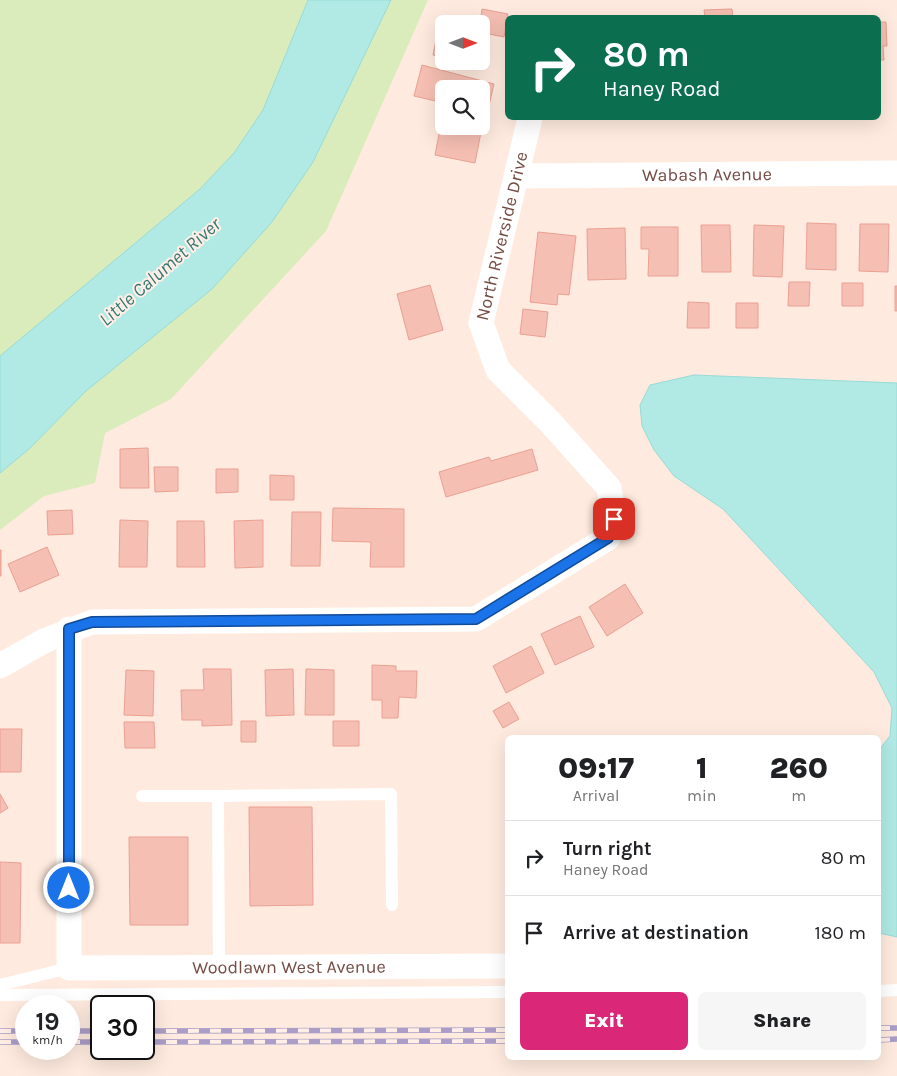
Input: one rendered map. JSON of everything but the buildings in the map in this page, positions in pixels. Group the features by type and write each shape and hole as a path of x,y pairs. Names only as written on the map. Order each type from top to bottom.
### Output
{"street":[{"name":"North Riverside Drive","path":"69,629 92,622 476,619 608,538 614,519 609,488 550,422 498,370 481,323 530,120"},
{"name":"Wabash Avenue","path":"517,176 897,173"},
{"path":"0,666 69,629 69,968"},
{"name":"Woodlawn West Avenue","path":"69,968 505,966"}],"lane":[{"path":"142,796 391,794 392,905"},
{"path":"218,796 220,967"},
{"path":"0,985 69,968"},
{"path":"881,991 897,990"},
{"path":"0,995 505,992"}],"green space":[{"path":"0,0 308,0 263,110 234,153 200,189 0,356"},
{"path":"391,0 428,0 326,231 171,399 105,433 95,483 44,496 0,530 0,473 29,449 86,391 212,289 272,222 313,162"}],"water":[{"name":"Little Calumet River","path":"308,0 391,0 313,162 272,222 212,289 86,391 29,449 0,473 0,356 200,189 234,153 263,110"},
{"path":"694,375 897,383 897,937 881,933 881,747 890,736 892,708 874,672 723,509 674,476 654,450 642,426 640,405 650,385"}],"railway":[{"path":"881,1028 897,1028"},
{"path":"155,1031 505,1030"},
{"path":"0,1031 15,1031"},
{"path":"80,1031 90,1031"},
{"path":"881,1040 897,1039"},
{"path":"155,1042 505,1041"},
{"path":"0,1042 15,1042"},
{"path":"80,1042 90,1042"}],"route":[{"path":"69,888 69,629 92,622 476,619 608,538 614,519"}]}
